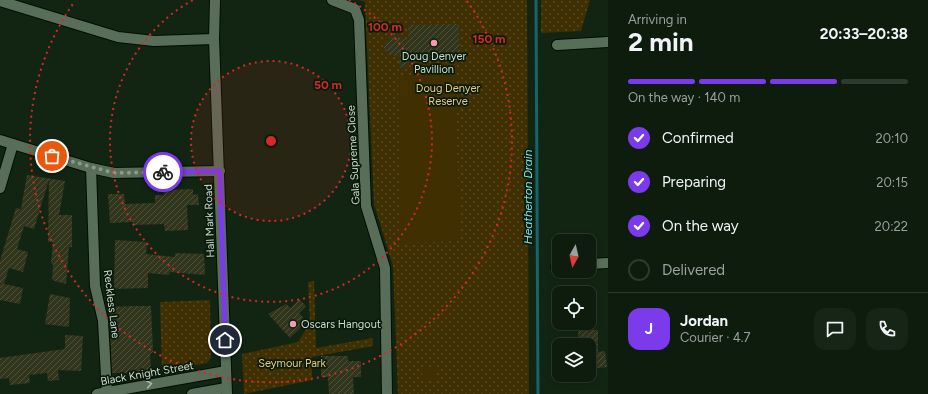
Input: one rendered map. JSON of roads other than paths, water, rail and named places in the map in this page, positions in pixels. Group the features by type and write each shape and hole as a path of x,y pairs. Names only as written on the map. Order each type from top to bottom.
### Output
{"street":[{"name":"Hall Mark Road","path":"215,0 214,39 227,391"},
{"name":"Gala Supreme Close","path":"332,0 356,9 359,20 366,206 385,268 387,394"},
{"path":"0,1 118,37 154,41 214,39"},
{"path":"557,45 608,42"},
{"path":"0,140 91,168 114,173 220,171"},
{"path":"0,188 14,144"},
{"name":"Reckless Lane","path":"91,168 95,286 103,321 103,393"},
{"path":"596,264 608,263"},
{"name":"Black Knight Street","path":"103,393 226,371"},
{"path":"192,394 227,391"}],"waterway":[{"name":"Heatherton Drain","path":"536,0 538,394"}],"place":[{"name":"Doug Denyer Pavillion","path":"434,43"},
{"name":"Oscars Hangout","path":"293,324"}],"park label":[{"name":"Doug Denyer Reserve","path":"448,94"},
{"name":"Seymour Park","path":"292,363"}]}
